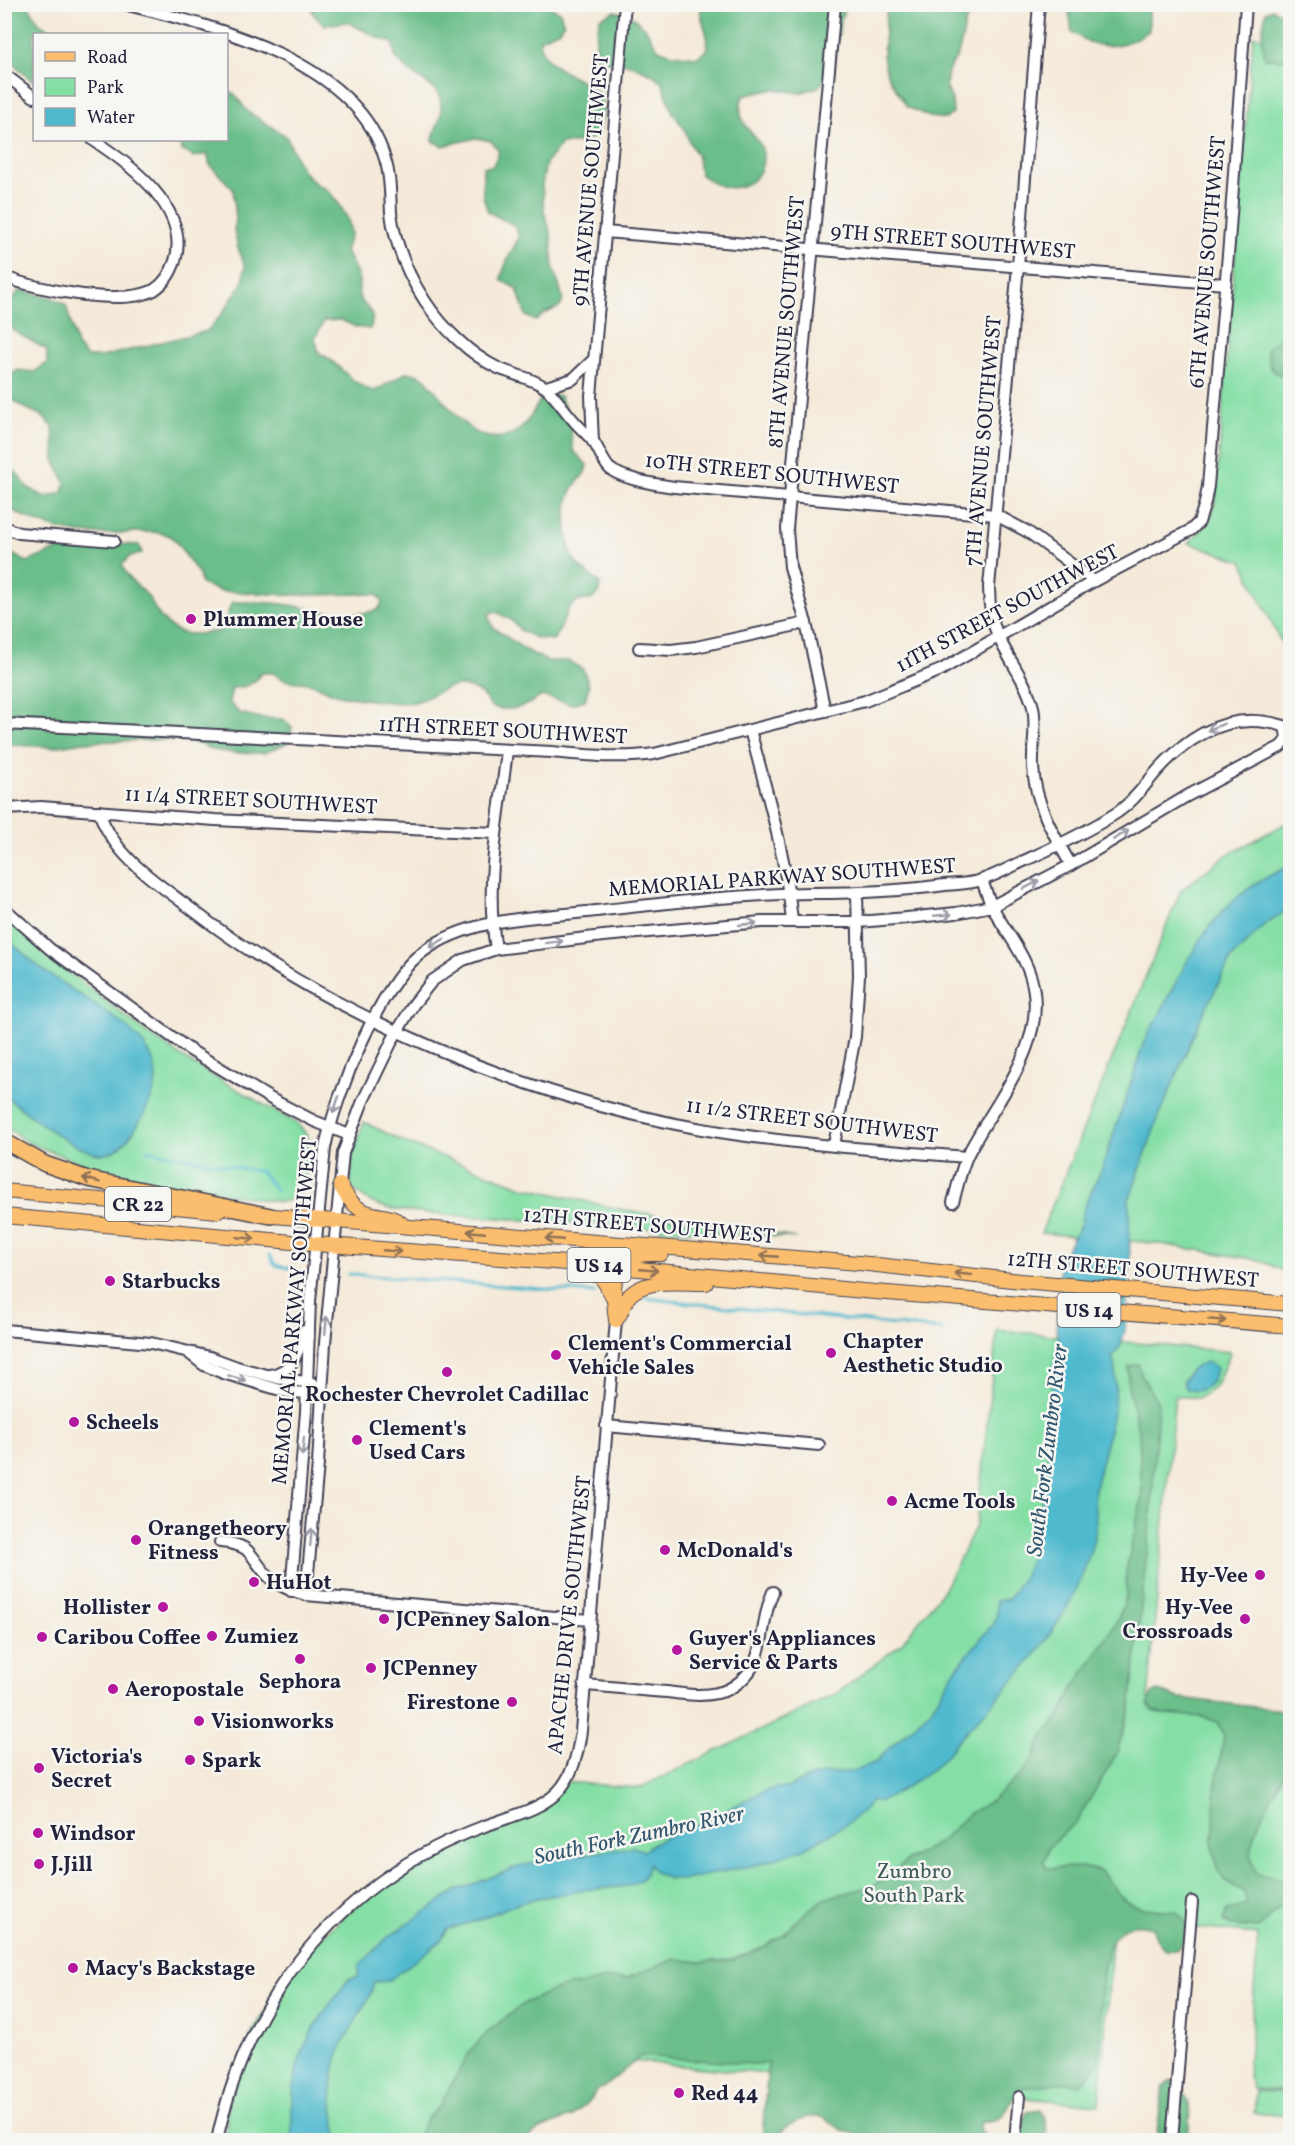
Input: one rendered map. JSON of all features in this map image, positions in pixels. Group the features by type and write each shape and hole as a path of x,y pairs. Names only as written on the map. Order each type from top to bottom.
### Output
{"highway":[{"name":"US 14","path":"4,1141 45,1164 88,1179 272,1216"}],"main road":[{"path":"340,1185 348,1199 359,1209 371,1214 393,1217 408,1228"},
{"name":"12TH STREET SOUTHWEST","path":"4,1191 408,1228 859,1263 1021,1281 1290,1304"},
{"name":"12TH STREET SOUTHWEST","path":"4,1216 1290,1326"},
{"path":"615,1320 613,1297 619,1267 624,1261 633,1256 709,1251"},
{"path":"554,1262 566,1269 594,1273 603,1278 613,1297"},
{"path":"615,1320 622,1312 629,1296 646,1284 753,1281"}],"street":[{"name":"10TH STREET SOUTHWEST","path":"123,4 200,23 252,41 306,68 349,101 371,127 384,155 390,177 392,213 398,243 411,277 425,302 450,331 484,360 546,387 593,442 610,469 646,483 674,487 996,514 1028,532 1094,581"},
{"name":"9TH AVENUE SOUTHWEST","path":"593,442 591,396 625,4"},
{"name":"8TH AVENUE SOUTHWEST","path":"825,711 806,623 787,551 789,497 835,4"},
{"name":"7TH AVENUE SOUTHWEST","path":"1039,4 989,596 998,637 1027,690 1033,708 1034,781 1042,810 1071,865"},
{"name":"6TH AVENUE SOUTHWEST","path":"1199,522 1208,486 1226,284 1246,4"},
{"path":"4,74 33,97"},
{"path":"4,277 41,288 84,295 129,297 154,289 169,275 177,252 175,225 171,216 140,174 94,141"},
{"name":"9TH STREET SOUTHWEST","path":"604,232 1226,284"},
{"path":"546,387 573,379 594,359"},
{"name":"11TH STREET SOUTHWEST","path":"4,724 608,757 637,756 865,701 912,683 941,670 1094,581 1180,537 1199,522"},
{"path":"4,527 19,532 114,541"},
{"path":"639,648 671,650 696,647 806,623"},
{"name":"MEMORIAL PARKWAY SOUTHWEST","path":"291,1591 306,1412 310,1301 324,1148 343,1086 373,1019 398,977 412,961 450,936 492,923 703,898 908,890 982,880 1059,845 1128,804 1170,757 1211,728 1220,724 1248,722 1274,723 1284,726 1288,735 1281,747 1187,796 1071,865 992,906 956,913 858,922 792,921 603,936 496,949 463,960 432,981 413,1005 398,1030 349,1135 343,1153 306,1595"},
{"path":"750,730 778,836 792,921"},
{"path":"496,949 491,905 496,833 507,750"},
{"name":"11 1/4 STREET SOUTHWEST","path":"5,809 41,807 215,820 496,833"},
{"name":"11 1/2 STREET SOUTHWEST","path":"99,811 112,840 120,849 138,867 207,920 298,979 373,1019 456,1056 536,1086 615,1109 701,1129 764,1138 966,1157"},
{"path":"953,1202 966,1157 1017,1070 1025,1053 1032,1023 1034,992 1031,979 1020,952 992,906 982,880"},
{"path":"834,1145 855,1037 859,976 857,892"},
{"path":"4,908 50,949 190,1050 273,1100 349,1135"},
{"path":"267,1376 282,1372 293,1362 299,1352 310,1301"},
{"name":"APACHE DRIVE SOUTHWEST","path":"217,2140 232,2083 253,2031 280,1986 309,1948 349,1907 397,1869 456,1838 527,1812 552,1798 565,1783 574,1765 581,1731 615,1320"},
{"path":"4,1330 151,1343 210,1357 306,1387 322,1388"},
{"path":"186,1351 204,1365 223,1373 287,1392 306,1387"},
{"path":"606,1426 819,1445"},
{"path":"220,1542 247,1548 269,1577 291,1591 306,1595 590,1620"},
{"path":"584,1685 693,1694 718,1693 729,1689 738,1684 754,1665 759,1653 767,1605 773,1592"},
{"path":"1172,2140 1192,1902"},
{"path":"1015,2140 1019,2097"}],"green space":[{"path":"544,4 560,12 564,24 560,30 540,39 542,51 553,64 598,93 603,103 603,118 595,137 581,142 561,144 546,163 542,184 544,212 551,233 553,266 563,298 561,306 544,314 536,321 526,316 517,289 501,280 506,263 519,236 514,225 488,212 483,196 483,167 493,166 499,151 491,141 476,138 443,146 433,141 441,114 440,98 434,88 410,72 395,57 393,43 347,22 325,25 314,15 310,5"},
{"path":"743,4 747,6 845,5 833,73 818,87 800,93 774,89 743,96 740,107 741,115 762,149 763,161 760,172 748,184 730,188 715,184 700,174 698,158 684,128 673,113 662,82 652,74 629,64 596,58 596,34 600,18 615,11 632,16 646,29 658,49 672,54 697,57 707,50 708,44 700,5"},
{"path":"4,5 28,5 39,23 55,32 66,29 76,33 33,33 33,81 12,60 8,46 11,28 5,18"},
{"path":"887,5 977,5 965,23 958,55 948,71 946,87 952,100 953,113 946,119 930,117 907,107 887,75 883,56"},
{"path":"1068,5 1149,5 1149,31 1130,42 1110,46 1091,43 1072,32"},
{"path":"1272,9 1290,17 1290,61 1265,58 1262,46 1263,29 1266,12"},
{"path":"1253,36 1290,40 1290,661 1242,561 1189,543 1206,525 1215,502"},
{"path":"228,91 235,95 248,112 286,136 302,170 316,184 328,190 339,204 348,219 351,233 345,251 357,273 359,296 371,314 372,323 370,329 356,327 341,320 324,321 315,338 319,353 360,385 375,391 407,372 420,376 466,424 478,433 491,437 505,436 520,429 530,418 544,394 560,396 570,421 573,450 587,465 585,473 573,488 568,505 566,527 570,549 578,565 600,583 599,593 591,600 581,600 570,607 553,640 536,638 521,631 511,620 495,611 488,615 493,627 527,651 547,661 568,661 583,669 589,686 585,700 571,704 542,696 518,708 498,709 491,707 479,692 460,686 447,688 415,702 387,702 340,695 310,683 284,680 273,673 261,673 249,685 232,688 229,702 239,713 261,718 283,719 292,727 289,742 264,753 213,750 186,739 84,742 52,747 5,746 5,534 8,537 12,554 27,562 70,545 90,543 139,545 142,553 129,557 122,565 125,571 146,594 163,620 176,631 183,633 199,634 219,631 232,602 277,603 356,614 379,609 382,601 376,594 290,595 220,591 201,584 199,575 181,549 172,537 165,534 146,532 105,534 61,530 26,518 5,506 5,465 18,474 27,487 45,497 63,493 65,482 55,462 53,427 41,415 23,407 5,394 5,378 18,370 34,372 47,363 47,350 15,332 5,320 9,303 20,290 53,298 66,305 77,346 87,357 101,357 207,331 222,314 243,282 245,266 234,230 236,219 233,189 210,165 207,154 194,157 181,150 180,141 228,141"},
{"path":"1290,328 1290,374 1279,375 1270,367 1267,349"},
{"path":"1290,821 1290,1274 1259,1260 1154,1243 1041,1233 1181,890 1227,855"},
{"path":"5,919 148,1034 196,1066 296,1123 306,1134 308,1147 305,1176 298,1196 292,1200 280,1202 117,1178 27,1142 5,1126"},
{"path":"364,1122 406,1143 523,1187 624,1210 797,1238 435,1214 389,1208 369,1201 350,1185 352,1157"},
{"name":"Zumbro South Park","path":"997,1330 1231,1352 1215,1387 1199,1398 1175,1396 1148,1699 1290,1713 1290,2092 1253,2089 1248,2077 1258,1934 1114,1920 1099,2105 630,2061 510,2140 225,2140 229,2092 253,2030 310,1947 397,1870 528,1811 566,1782 639,1788 836,1694 901,1644 944,1589 976,1526"},
{"path":"1138,1364 1143,1378 1158,1403 1151,1516 1130,1709 1116,1755 1077,1821 1049,1847 1044,1862 1046,1868 1083,1867 1101,1871 1117,1892 1133,1905 1177,1912 1186,1922 1185,1941 1176,1950 1165,1950 1157,1940 1153,1929 1140,1925 1127,1927 1116,1935 1109,1947 1105,1963 1102,1981 1099,2061 1092,2074 1079,2085 1069,2082 1018,2088 1000,2117 989,2122 981,2122 979,2129 988,2140 905,2140 879,2134 868,2137 843,2131 823,2117 808,2117 787,2126 774,2140 762,2140 768,2063 641,2056 596,2091 573,2116 540,2129 526,2140 416,2140 427,2118 440,2105 470,2051 490,2030 525,2003 568,1986 606,1979 627,1978 675,1959 701,1962 731,1960 760,1949 782,1936 806,1912 826,1898 873,1886 908,1860 941,1841 967,1815 991,1801 1022,1774 1031,1762 1044,1735 1061,1714 1074,1687 1108,1636 1119,1617 1126,1597 1126,1571 1142,1497 1139,1433 1128,1386 1128,1367"},
{"path":"1158,1691 1180,1698 1290,1711 1291,1756 1255,1832 1252,1861 1257,1874 1284,1880 1290,1887 1290,1903 1279,1908 1259,1928 1232,1926 1223,1921 1227,1910 1239,1908 1247,1903 1244,1892 1224,1880 1217,1869 1213,1847 1215,1791 1224,1735 1218,1722 1202,1717 1153,1711 1148,1704 1152,1694"},
{"path":"1172,2080 1180,2087 1188,2100 1190,2115 1188,2140 1156,2140 1163,2087"},
{"path":"1256,2091 1290,2093 1290,2116 1254,2113"},
{"path":"1041,2110 1046,2124 1046,2140 1021,2140 1027,2112"}],"water":[{"path":"1290,866 1290,908 1263,926 1231,959 1200,1020 1157,1121 1129,1200 1130,1267 1125,1329 1121,1345 1112,1355 1116,1388 1111,1422 1095,1489 1095,1536 1076,1590 1049,1636 1033,1657 946,1756 930,1771 880,1802 871,1800 866,1808 848,1823 804,1849 760,1864 684,1880 666,1878 654,1872 649,1864 641,1880 628,1886 585,1890 533,1899 448,1929 440,1942 388,1981 374,1982 367,2002 342,2046 334,2072 332,2098 339,2140 292,2140 292,2100 299,2061 308,2038 321,2017 350,1978 358,1977 359,1966 387,1938 456,1891 517,1867 547,1860 633,1847 644,1851 655,1842 701,1823 760,1793 774,1788 787,1788 807,1778 822,1774 855,1771 876,1762 930,1711 952,1674 992,1625 997,1615 996,1601 1008,1599 1023,1578 1036,1543 1049,1451 1053,1367 1059,1344 1056,1330 1060,1264 1080,1226 1084,1208 1102,1168 1142,1048 1186,963 1212,924 1244,892 1265,878"},
{"path":"4,936 46,972 117,1020 142,1042 150,1054 156,1080 150,1101 130,1137 111,1152 102,1154 78,1147 51,1131 5,1096"},
{"path":"1206,1362 1211,1363 1216,1369 1209,1384 1196,1391 1185,1388 1183,1381 1191,1369"}],"waterway":[{"path":"147,1150 262,1172 276,1191"},
{"path":"270,1255 275,1265 294,1269"},
{"path":"349,1274 595,1293"},
{"path":"644,1298 942,1330"}],"place":[{"name":"Plummer House","path":"191,619"},
{"name":"Starbucks","path":"110,1281"},
{"name":"Chapter Aesthetic Studio","path":"831,1353"},
{"name":"Clement's Commercial Vehicle Sales","path":"556,1355"},
{"name":"Rochester Chevrolet Cadillac","path":"447,1372"},
{"name":"Scheels","path":"74,1422"},
{"name":"Clement's Used Cars","path":"357,1440"},
{"name":"Acme Tools","path":"892,1501"},
{"name":"Orangetheory Fitness","path":"136,1540"},
{"name":"McDonald's","path":"665,1550"},
{"name":"Hy-Vee","path":"1260,1575"},
{"name":"HuHot","path":"254,1582"},
{"name":"Hollister","path":"163,1607"},
{"name":"JCPenney Salon","path":"384,1619"},
{"name":"Hy-Vee Crossroads","path":"1245,1619"},
{"name":"Zumiez","path":"212,1636"},
{"name":"Caribou Coffee","path":"42,1637"},
{"name":"Guyer's Appliances Service & Parts","path":"677,1650"},
{"name":"Sephora","path":"300,1659"},
{"name":"JCPenney","path":"371,1668"},
{"name":"Aeropostale","path":"113,1689"},
{"name":"Firestone","path":"512,1702"},
{"name":"Visionworks","path":"199,1721"},
{"name":"Spark","path":"190,1760"},
{"name":"Victoria's Secret","path":"39,1768"},
{"name":"Windsor","path":"38,1833"},
{"name":"J.Jill","path":"39,1864"},
{"name":"Macy's Backstage","path":"73,1968"},
{"name":"Red 44","path":"679,2093"}],"water label":[{"name":"South Fork Zumbro River","path":"1046,1450"},
{"name":"South Fork Zumbro River","path":"639,1834"}]}
